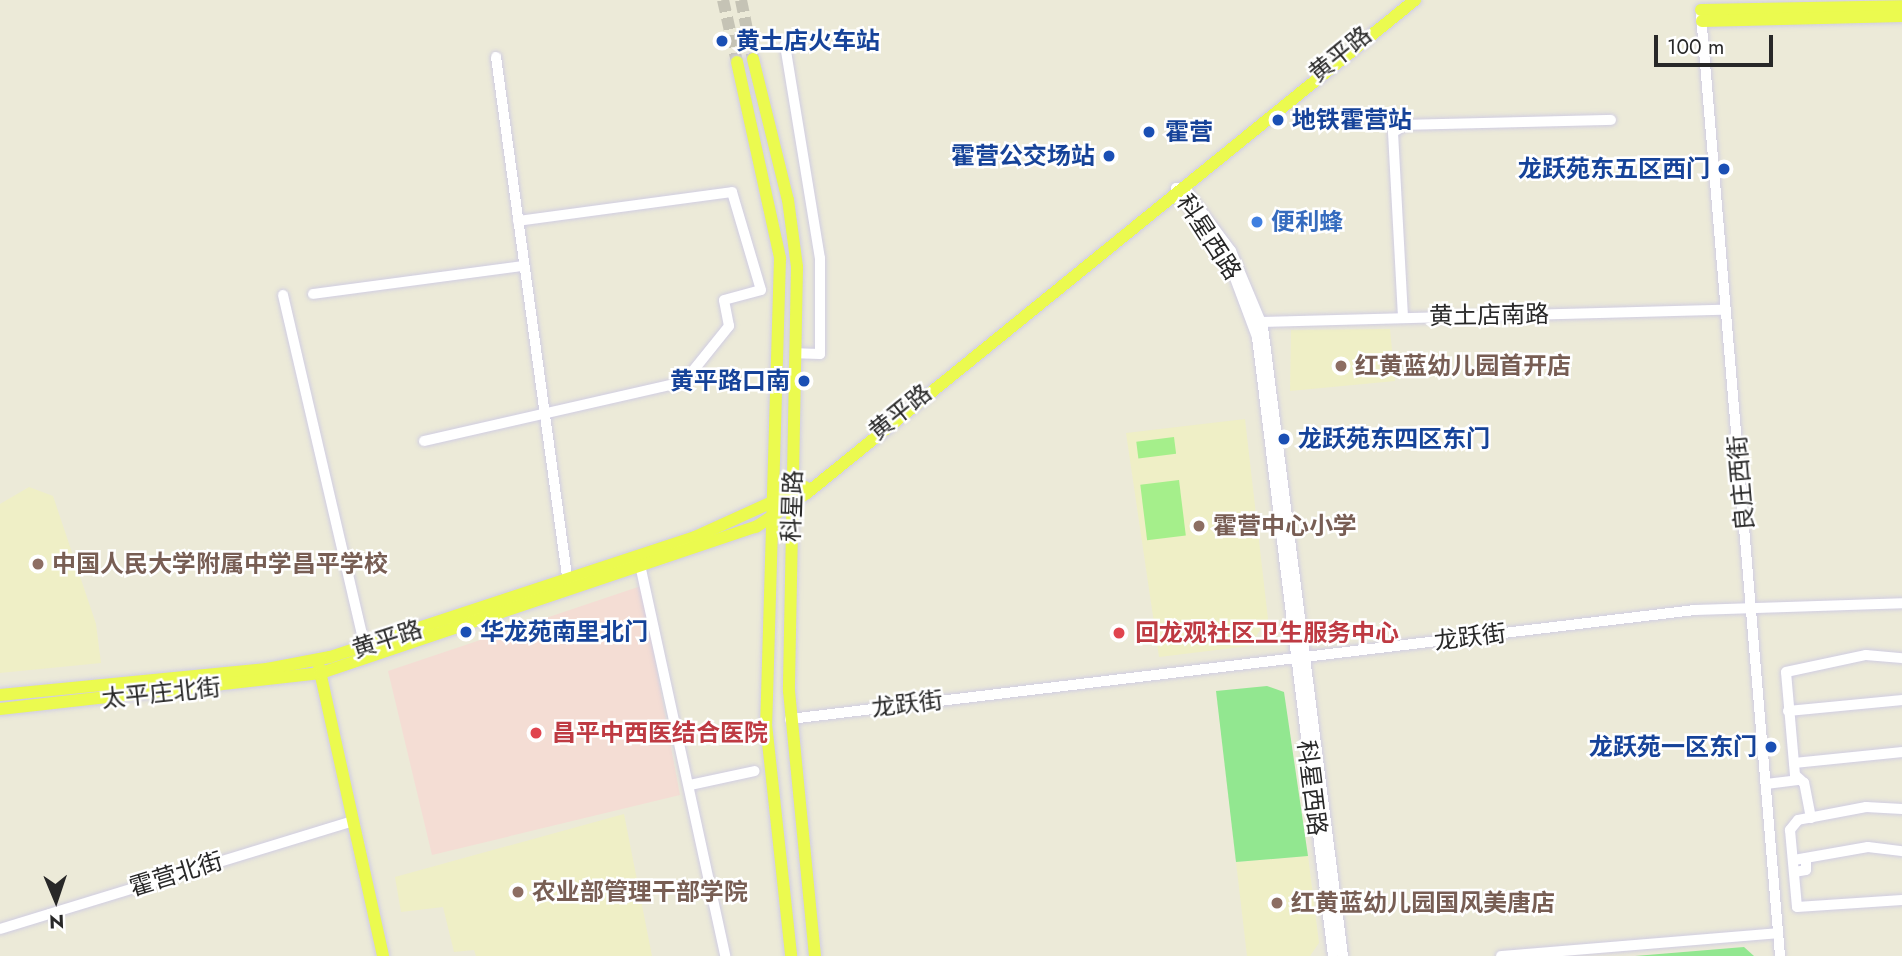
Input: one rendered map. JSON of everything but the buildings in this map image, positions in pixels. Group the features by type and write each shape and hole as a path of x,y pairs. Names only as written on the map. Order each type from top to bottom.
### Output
{"main road":[{"name":"黄平路","path":"1179,190 1407,0"},
{"name":"黄平路","path":"319,667 365,646 569,587 642,569 771,519 792,499 1415,0"},
{"path":"1701,15 1902,6"},
{"path":"1701,15 1902,16"},
{"name":"科星路","path":"753,58 792,221 797,353 792,499 790,719 815,956"},
{"name":"科星路","path":"737,62 780,258 771,505 767,759 791,956"},
{"name":"黄平路","path":"319,667 569,587 639,556 792,499"},
{"path":"319,667 383,956"},
{"name":"太平庄北街","path":"0,695 319,667"},
{"name":"太平庄北街","path":"0,709 319,667"}],"street":[{"name":"良庄西街","path":"1701,15 1780,956"},
{"path":"785,45 820,258 820,354 797,353"},
{"path":"496,57 569,587"},
{"path":"1403,317 1394,132 1406,125 1611,120"},
{"name":"科星西路","path":"1179,190 1240,266 1257,322 1343,956"},
{"path":"424,441 545,416 684,382 729,326 724,300 761,290 732,192 518,220"},
{"path":"313,294 524,266"},
{"path":"283,295 365,646"},
{"name":"黄土店南路","path":"1257,322 1726,310"},
{"path":"639,556 726,956"},
{"name":"龙跃街","path":"790,719 1751,606 1902,603"},
{"path":"1811,818 1794,763 1788,711 1790,669 1866,655 1902,658"},
{"name":"科星西路","path":"1301,657 1333,956"},
{"path":"1788,711 1902,700"},
{"path":"1794,763 1902,752"},
{"path":"690,785 755,771"},
{"path":"1766,781 1797,778"},
{"path":"1902,809 1866,807 1811,818 1791,826 1798,908 1902,900"},
{"name":"霍营北街","path":"0,929 353,821"},
{"path":"1794,860 1868,847 1902,851"},
{"path":"1794,872 1806,870 1806,858"},
{"path":"1501,956 1778,933"}],"shaded area":[{"name":"红黄蓝幼儿园首开店","path":"1390,329 1395,381 1290,391 1291,330"},
{"name":"霍营中心小学","path":"1245,419 1268,619 1249,646 1159,657 1126,433"},
{"name":"中国人民大学附属中学昌平学校","path":"29,487 53,496 96,624 101,663 0,673 0,504"},
{"name":"昌平中西医结合医院","path":"641,586 680,795 432,855 388,671"},
{"name":"农业部管理干部学院","path":"624,814 652,956 476,956 474,950 454,952 443,907 401,912 395,877"},
{"name":"红黄蓝幼儿园国风美唐店","path":"1308,856 1319,943 1310,956 1247,956 1236,862"}],"green space":[{"path":"1174,437 1176,454 1138,459 1136,442"},
{"path":"1179,480 1186,536 1147,540 1140,485"},
{"path":"1267,686 1284,692 1308,856 1236,862 1216,691"},
{"path":"1744,947 1754,956 1635,956"}],"tunnel":[{"path":"723,0 737,62"},
{"path":"741,0 753,59"}],"place":[{"name":"黄土店火车站","path":"722,41"},
{"name":"地铁霍营站","path":"1278,120"},
{"name":"霍营","path":"1149,132"},
{"name":"霍营公交场站","path":"1109,156"},
{"name":"龙跃苑东五区西门","path":"1724,169"},
{"name":"便利蜂","path":"1257,222"},
{"name":"红黄蓝幼儿园首开店","path":"1341,366"},
{"name":"黄平路口南","path":"804,381"},
{"name":"龙跃苑东四区东门","path":"1284,439"},
{"name":"霍营中心小学","path":"1199,526"},
{"name":"中国人民大学附属中学昌平学校","path":"38,564"},
{"name":"华龙苑南里北门","path":"466,632"},
{"name":"回龙观社区卫生服务中心","path":"1119,633"},
{"name":"昌平中西医结合医院","path":"536,733"},
{"name":"龙跃苑一区东门","path":"1771,747"},
{"name":"农业部管理干部学院","path":"518,892"},
{"name":"红黄蓝幼儿园国风美唐店","path":"1277,903"}]}
